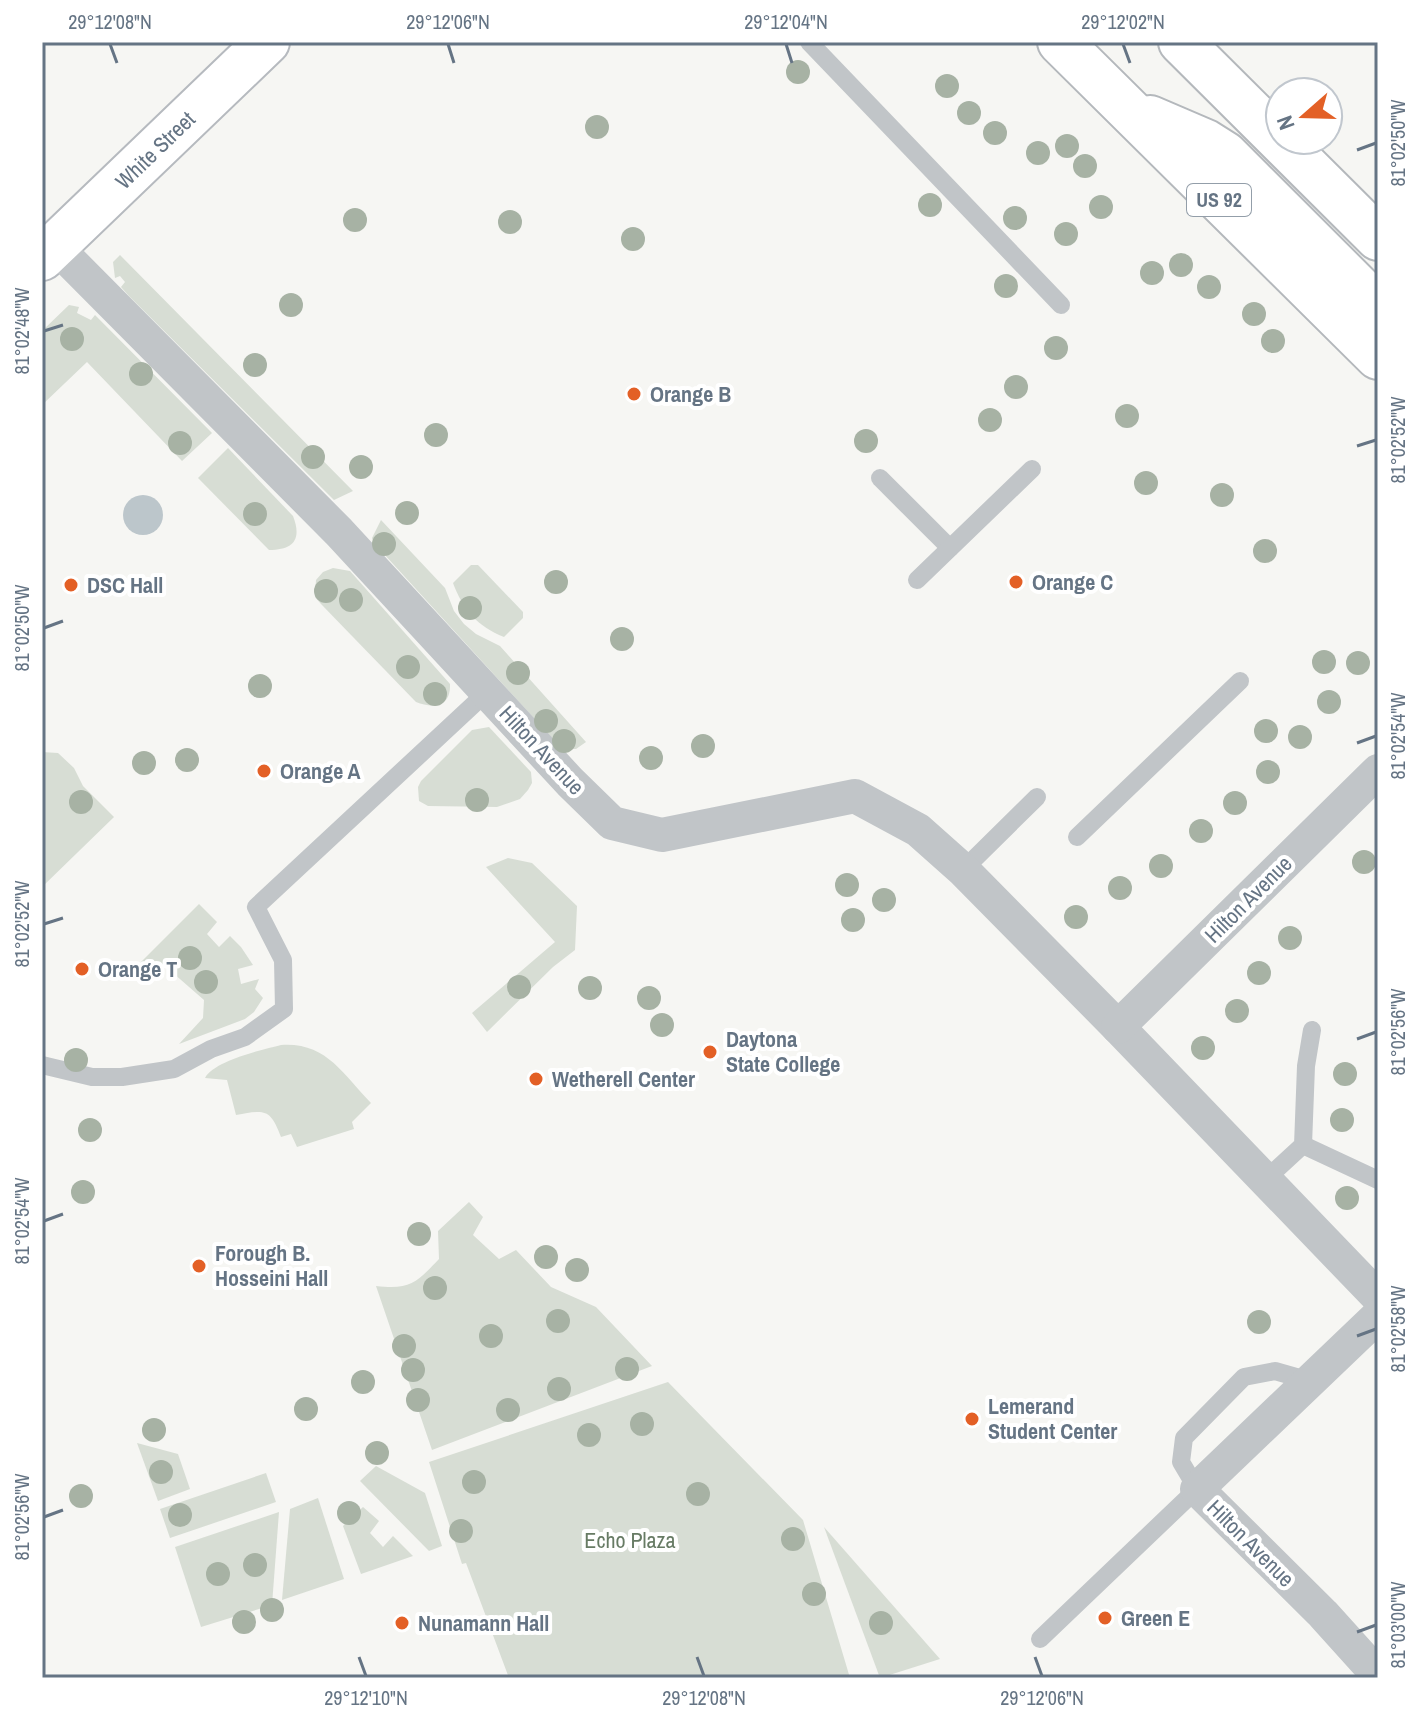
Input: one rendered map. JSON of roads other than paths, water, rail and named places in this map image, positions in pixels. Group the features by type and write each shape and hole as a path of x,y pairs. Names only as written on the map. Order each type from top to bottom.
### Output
{"main road":[{"name":"White Street","path":"48,252 267,42"},
{"name":"US 92","path":"1060,42 1378,357"},
{"path":"1181,42 1378,238"},
{"path":"1129,110 1206,142 1225,154 1378,307"}],"street":[{"name":"Hilton Avenue","path":"48,252 339,532 612,823 662,835 855,796 918,830 963,870 1118,1027 1378,1297"},
{"name":"Hilton Avenue","path":"1118,1027 1378,771"},
{"name":"Hilton Avenue","path":"1378,1316 1197,1489 1323,1614 1378,1675"}],"lane":[{"path":"809,42 1061,305"},
{"path":"917,580 1032,469"},
{"path":"880,478 950,548"},
{"path":"1077,837 1240,681"},
{"path":"42,1065 92,1077 122,1077 174,1069 211,1049 245,1037 284,1009 283,960 256,907 487,692"},
{"path":"963,870 1037,797"},
{"path":"1265,1180 1303,1145 1306,1066 1312,1030"},
{"path":"1303,1145 1378,1180"},
{"path":"1040,1639 1197,1489 1181,1462 1184,1438 1244,1377 1275,1371 1310,1381"}],"place":[{"name":"Orange B","path":"634,394"},
{"name":"Orange C","path":"1016,582"},
{"name":"DSC Hall","path":"71,585"},
{"name":"Orange A","path":"264,771"},
{"name":"Orange T","path":"82,969"},
{"name":"Daytona State College","path":"710,1052"},
{"name":"Wetherell Center","path":"536,1079"},
{"name":"Forough B. Hosseini Hall","path":"199,1266"},
{"name":"Lemerand Student Center","path":"972,1419"},
{"name":"Green E","path":"1105,1618"},
{"name":"Nunamann Hall","path":"402,1623"}],"park label":[{"name":"Echo Plaza","path":"630,1540"}]}
